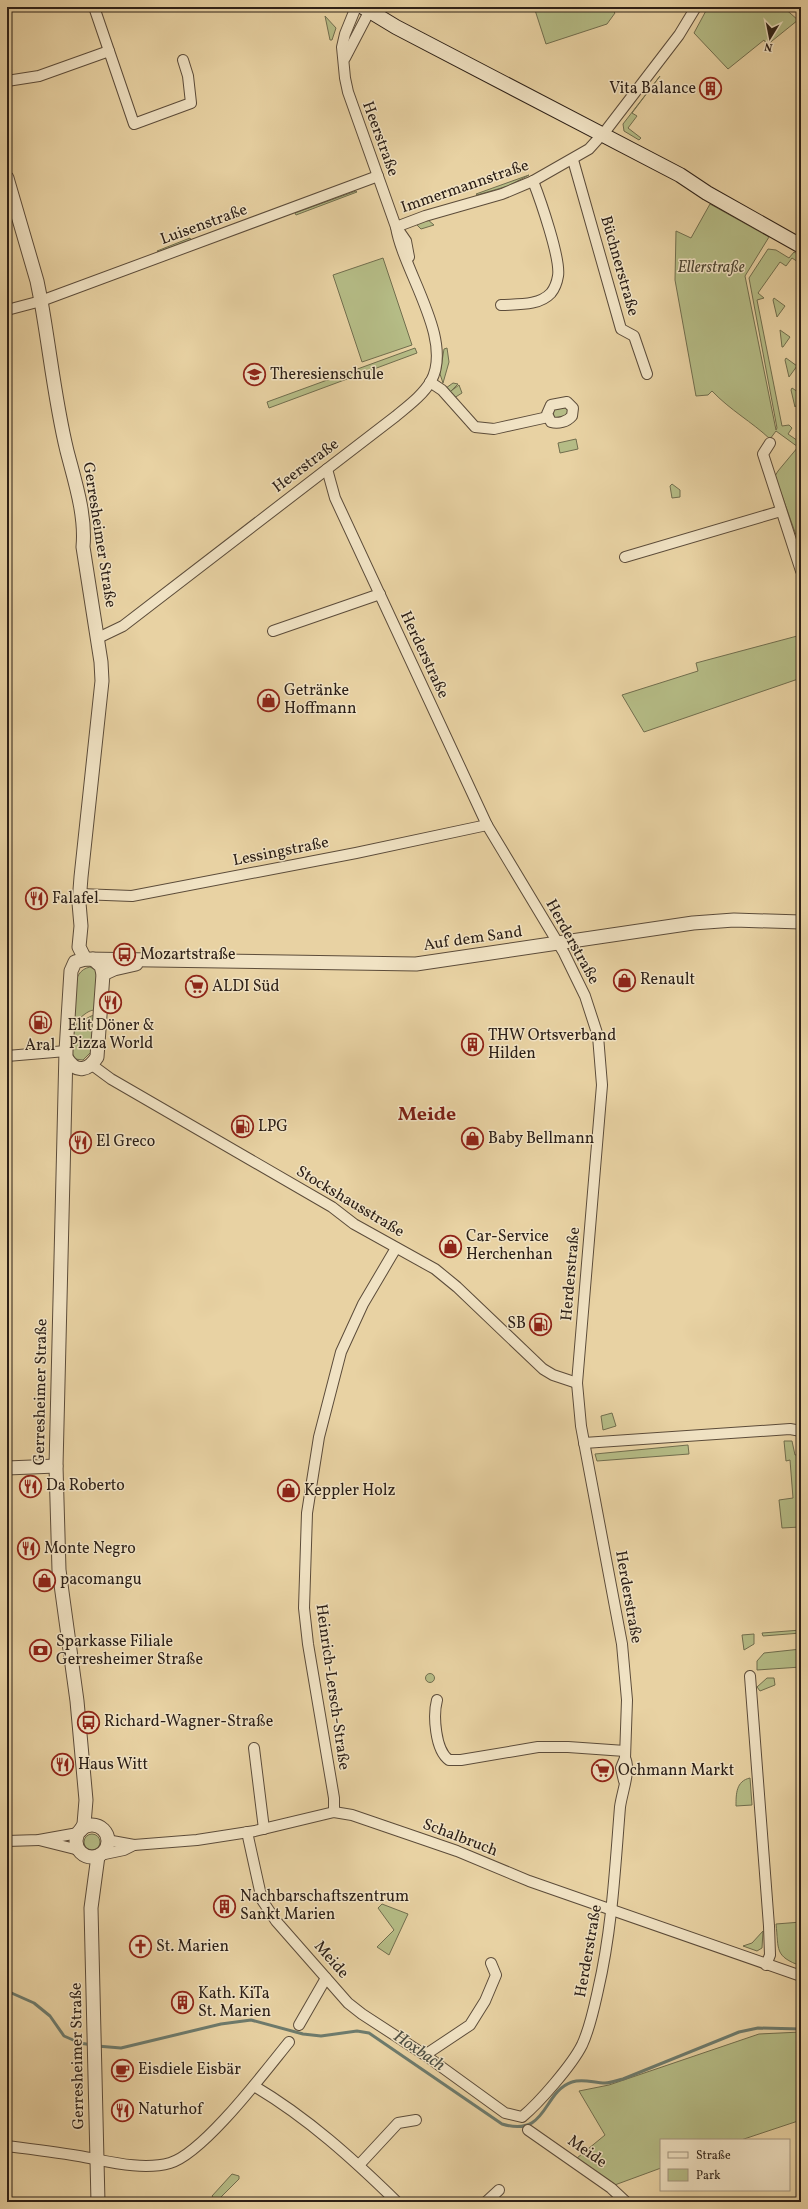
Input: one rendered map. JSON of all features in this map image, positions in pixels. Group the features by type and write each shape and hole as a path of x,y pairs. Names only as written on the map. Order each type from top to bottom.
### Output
{"main road":[{"path":"362,9 680,175 707,193 801,246"}],"street":[{"path":"94,7 134,124 191,103 188,76 183,60"},
{"name":"Immermannstraße","path":"396,227 425,216 502,194 533,181 589,149 603,135 679,35 696,7"},
{"name":"Heerstraße","path":"98,638 123,626 401,412 415,400 430,382 437,361 436,340 411,269 399,244 396,227 348,92 344,58 362,9"},
{"path":"7,82 39,76 110,51"},
{"name":"Büchnerstraße","path":"572,160 621,329 634,336 647,374"},
{"name":"Luisenstraße","path":"7,310 41,301 378,176"},
{"name":"Gerresheimer Straße","path":"7,178 37,281 67,452 77,489 84,531 83,547 98,638 102,681 83,845 80,898 74,926 73,947 84,960 101,966 103,974 99,1044 97,1057 86,1067 66,1102"},
{"path":"501,305 530,303 543,299 556,287 559,275 556,256 533,181"},
{"path":"430,382 442,390 475,427 494,429 548,418"},
{"path":"770,443 763,454 801,571"},
{"name":"Herderstraße","path":"327,469 335,498 487,825 568,960 592,1015 601,1060 599,1125 577,1383 584,1443 622,1642 627,1700 625,1754 628,1769 624,1781 612,1908 604,1964 592,2014 582,2046 534,2107"},
{"name":"Herderstraße","path":"317,476 335,498"},
{"path":"624,557 781,511"},
{"path":"272,631 380,594"},
{"name":"Lessingstraße","path":"80,898 132,896 356,853 487,825"},
{"name":"Auf dem Sand","path":"84,960 148,961 191,959 416,964 693,923 734,920 801,922"},
{"name":"Gerresheimer Straße","path":"80,1832 84,1824 86,1800 78,1708 59,1570 56,1466 61,1250 71,971 84,960"},
{"name":"Auf dem Sand","path":"103,974 114,969 148,961"},
{"path":"7,1056 67,1055 75,1067 86,1067"},
{"name":"Stockshausstraße","path":"86,1067 110,1079 332,1207 354,1224 435,1269 543,1369 553,1375 577,1383"},
{"name":"Heinrich-Lersch-Straße","path":"334,1812 334,1798 317,1704 304,1608 307,1513 319,1437 341,1352 363,1304 396,1248"},
{"path":"584,1443 790,1429 801,1431"},
{"path":"7,1468 56,1466"},
{"path":"750,1676 769,1926 770,1955 766,1965"},
{"path":"437,1700 434,1720 442,1751 449,1760 461,1760 542,1747 625,1754"},
{"path":"254,1748 264,1829"},
{"name":"Gerresheimer Straße","path":"86,1800 97,1826"},
{"name":"Schalbruch","path":"107,1838 112,1841 134,1845 222,1837 264,1829 334,1812 352,1815 450,1849 529,1881 612,1908 766,1965 801,1976"},
{"path":"7,1841 39,1840 80,1832 89,1826 97,1826 104,1831 107,1838 107,1846 99,1855 82,1853 39,1840"},
{"path":"80,1832 76,1842 82,1853"},
{"name":"Meide","path":"247,1832 262,1900 276,1921 348,2002 362,2014 425,2055 505,2113 522,2117 534,2107"},
{"name":"Schalbruch","path":"99,1855 124,1850 134,1845"},
{"name":"Gerresheimer Straße","path":"82,1853 87,1861 91,1908 98,2202"},
{"name":"Gerresheimer Straße","path":"91,1908 99,1855"},
{"path":"425,2055 470,2025 477,2015 496,1975 492,1963"},
{"path":"299,2025 326,1978"},
{"path":"7,2146 97,2160 153,2166 171,2163 196,2146 254,2086 289,2042"},
{"path":"254,2086 312,2125 359,2164 397,2202"},
{"path":"359,2164 398,2123 416,2120"},
{"name":"Meide","path":"528,2130 606,2184 626,2202"},
{"path":"486,2202 499,2190"}],"green space":[{"path":"534,7 610,7 615,13 607,24 546,44"},
{"path":"708,7 783,7 798,20 767,45 764,40 728,69 694,33"},
{"path":"325,16 336,28 332,40 330,40"},
{"path":"660,76 632,113 637,116 628,128 641,138 639,140 624,131 623,124"},
{"path":"529,175 508,186 477,195 476,194"},
{"path":"356,191 357,192 296,215 295,213"},
{"name":"Ellerstraße","path":"710,204 769,237 745,276 776,430 777,428 749,278 768,249 776,250 789,258 794,252 801,256 801,264 792,258 786,266 780,262 758,293 764,298 757,300 782,426 789,425 792,428 788,434 801,443 801,549 775,476 798,447 776,431 770,439 712,391 708,395 696,396 675,280 676,231 691,238"},
{"path":"427,219 434,225 421,229 416,224"},
{"path":"190,238 191,240 158,252 157,251"},
{"path":"383,258 412,345 362,362 333,275"},
{"path":"774,298 785,306 777,317 773,300"},
{"path":"780,330 790,337 783,347 782,347"},
{"path":"415,348 417,353 269,408 267,402"},
{"path":"447,348 449,362 443,383 440,374 444,349"},
{"path":"786,358 797,366 789,377 785,360"},
{"path":"453,383 458,384 451,391 459,385 462,393 454,398 446,388"},
{"path":"792,388 801,394 801,399 795,407 791,390"},
{"path":"567,407 569,408 568,415 554,418 553,410"},
{"path":"576,439 578,449 560,453 558,443"},
{"path":"672,484 680,490 680,497 672,498 670,486"},
{"path":"801,635 801,678 644,732 622,695 698,671 696,663"},
{"path":"90,967 96,970 97,975 95,1010 89,1011 74,1020 74,989 76,981 83,970"},
{"path":"95,1015 91,1052 83,1060 75,1059 72,1053 73,1025"},
{"path":"612,1413 616,1426 603,1430 601,1416"},
{"path":"784,1441 792,1441 795,1455 801,1455 801,1541 800,1527 782,1528 779,1500 793,1498 790,1460 786,1461"},
{"path":"688,1445 689,1454 597,1461 595,1454"},
{"path":"801,1630 801,1633 763,1636 762,1633"},
{"path":"754,1634 754,1644 744,1650 742,1635"},
{"path":"801,1649 801,1667 757,1670 757,1661 764,1653"},
{"path":"430,1673 435,1678 430,1683 425,1678"},
{"path":"767,1678 774,1678 775,1685 760,1691 757,1687"},
{"path":"750,1778 752,1805 736,1806 739,1785"},
{"path":"89,1834 95,1834 100,1839 98,1848 95,1850 89,1850 84,1845 84,1839"},
{"path":"382,1904 408,1914 389,1955 377,1947 394,1930 378,1908"},
{"path":"801,1922 801,1966 786,1959 782,1955 778,1946 776,1924"},
{"path":"763,1931 762,1948 757,1951 743,1946 752,1943"},
{"path":"801,2032 801,2120 744,2139 660,2139 660,2168 612,2186 577,2158 605,2135 579,2091 609,2085 759,2034"},
{"path":"232,2174 239,2176 239,2179 216,2202 212,2196"}],"waterway":[{"name":"Hoxbach","path":"7,1991 34,2003 50,2016 64,2036 80,2043 92,2045"},
{"name":"Hoxbach","path":"97,2046 121,2048 221,2024 251,2020 303,2034 321,2036 357,2031 369,2033 502,2124 517,2127 528,2125 536,2120 562,2087 572,2082 584,2081 607,2083 623,2079 739,2032 758,2028 801,2029"}],"place":[{"name":"Vita Balance","path":"711,89"},
{"name":"Theresienschule","path":"254,375"},
{"name":"Getränke Hoffmann","path":"268,700"},
{"name":"Falafel","path":"37,899"},
{"name":"Mozartstraße","path":"125,955"},
{"name":"Renault","path":"624,980"},
{"name":"ALDI Süd","path":"196,987"},
{"name":"Elit Döner & Pizza World","path":"111,1003"},
{"name":"Aral","path":"40,1022"},
{"name":"THW Ortsverband Hilden","path":"473,1045"},
{"name":"LPG","path":"243,1127"},
{"name":"Baby Bellmann","path":"472,1139"},
{"name":"El Greco","path":"81,1142"},
{"name":"Car-Service Herchenhan","path":"451,1246"},
{"name":"SB","path":"541,1324"},
{"name":"Da Roberto","path":"31,1486"},
{"name":"Keppler Holz","path":"289,1491"},
{"name":"Monte Negro","path":"28,1549"},
{"name":"pacomangu","path":"45,1580"},
{"name":"Sparkasse Filiale Gerresheimer Straße","path":"41,1651"},
{"name":"Richard-Wagner-Straße","path":"89,1722"},
{"name":"Haus Witt","path":"63,1765"},
{"name":"Ochmann Markt","path":"602,1771"},
{"name":"Nachbarschaftszentrum Sankt Marien","path":"225,1906"},
{"name":"St. Marien","path":"141,1947"},
{"name":"Kath. KiTa St. Marien","path":"183,2003"},
{"name":"Eisdiele Eisbär","path":"123,2070"},
{"name":"Naturhof","path":"123,2110"}],"district":[{"name":"Meide","path":"427,1115"}]}
